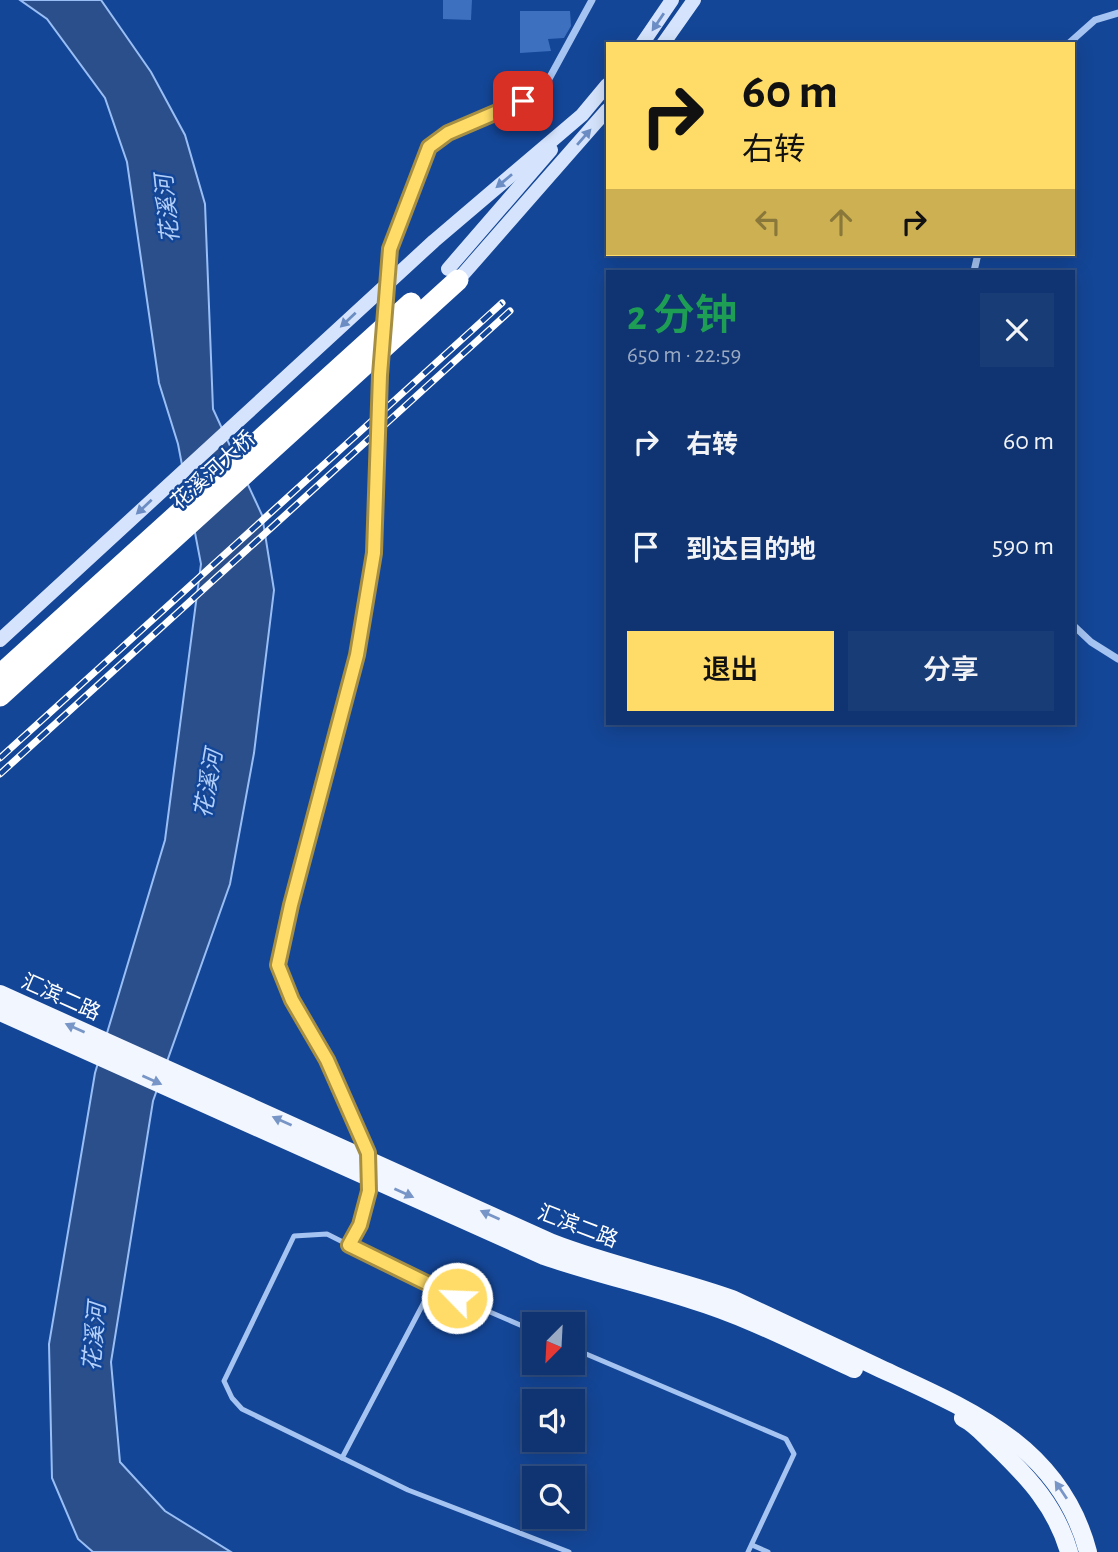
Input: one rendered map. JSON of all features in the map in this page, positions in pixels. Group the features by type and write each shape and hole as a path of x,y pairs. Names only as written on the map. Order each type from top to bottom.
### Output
{"highway":[{"name":"花溪河大桥","path":"0,675 453,274"},
{"name":"花溪河大桥","path":"0,696 453,274"}],"main road":[{"path":"643,42 672,0"},
{"path":"664,42 694,0"},
{"path":"453,274 606,86"},
{"path":"453,274 606,111"},
{"name":"花溪河大桥","path":"0,640 434,241 582,115"},
{"name":"汇滨二路","path":"0,994 548,1249"},
{"name":"汇滨二路","path":"0,1012 548,1249 695,1286 732,1306 973,1417 1029,1454 1060,1486 1080,1522 1088,1552"},
{"name":"汇滨二路","path":"973,1417 1046,1500 1062,1528 1069,1552"}],"street":[{"path":"349,1245 360,1225 369,1191 368,1153 327,1060 292,1000 278,965 294,892 357,655 374,553 380,375 390,249 429,147 448,133 523,101 544,88 592,0"},
{"path":"1070,42 1095,20 1118,13"},
{"path":"1075,627 1091,642 1118,659"}],"lane":[{"path":"522,1326 432,1287 327,1234 294,1236 225,1381 232,1398 242,1409 408,1490 569,1552"},
{"path":"342,1458 432,1287"},
{"path":"585,1354 786,1439 794,1454 748,1552"},
{"path":"752,1545 768,1552"}],"water":[{"name":"花溪河","path":"20,0 101,0 151,72 185,135 205,204 213,409 262,515 274,590 254,753 230,884 153,1101 111,1362 120,1462 165,1511 231,1552 93,1552 78,1539 52,1478 49,1344 95,1073 165,840 201,564 178,444 159,383 127,162 105,98 47,19"}],"building":[{"path":"443,0 472,0 471,20 443,19"},
{"path":"520,11 570,11 571,26 564,38 548,39 551,51 520,53"}],"railway":[{"path":"0,758 502,303"},
{"path":"0,774 510,311"}],"route":[{"path":"457,1298 349,1245 360,1225 369,1191 368,1153 327,1060 292,1000 278,965 291,905 357,655 374,553 380,375 390,249 429,147 448,133 523,101"}]}
